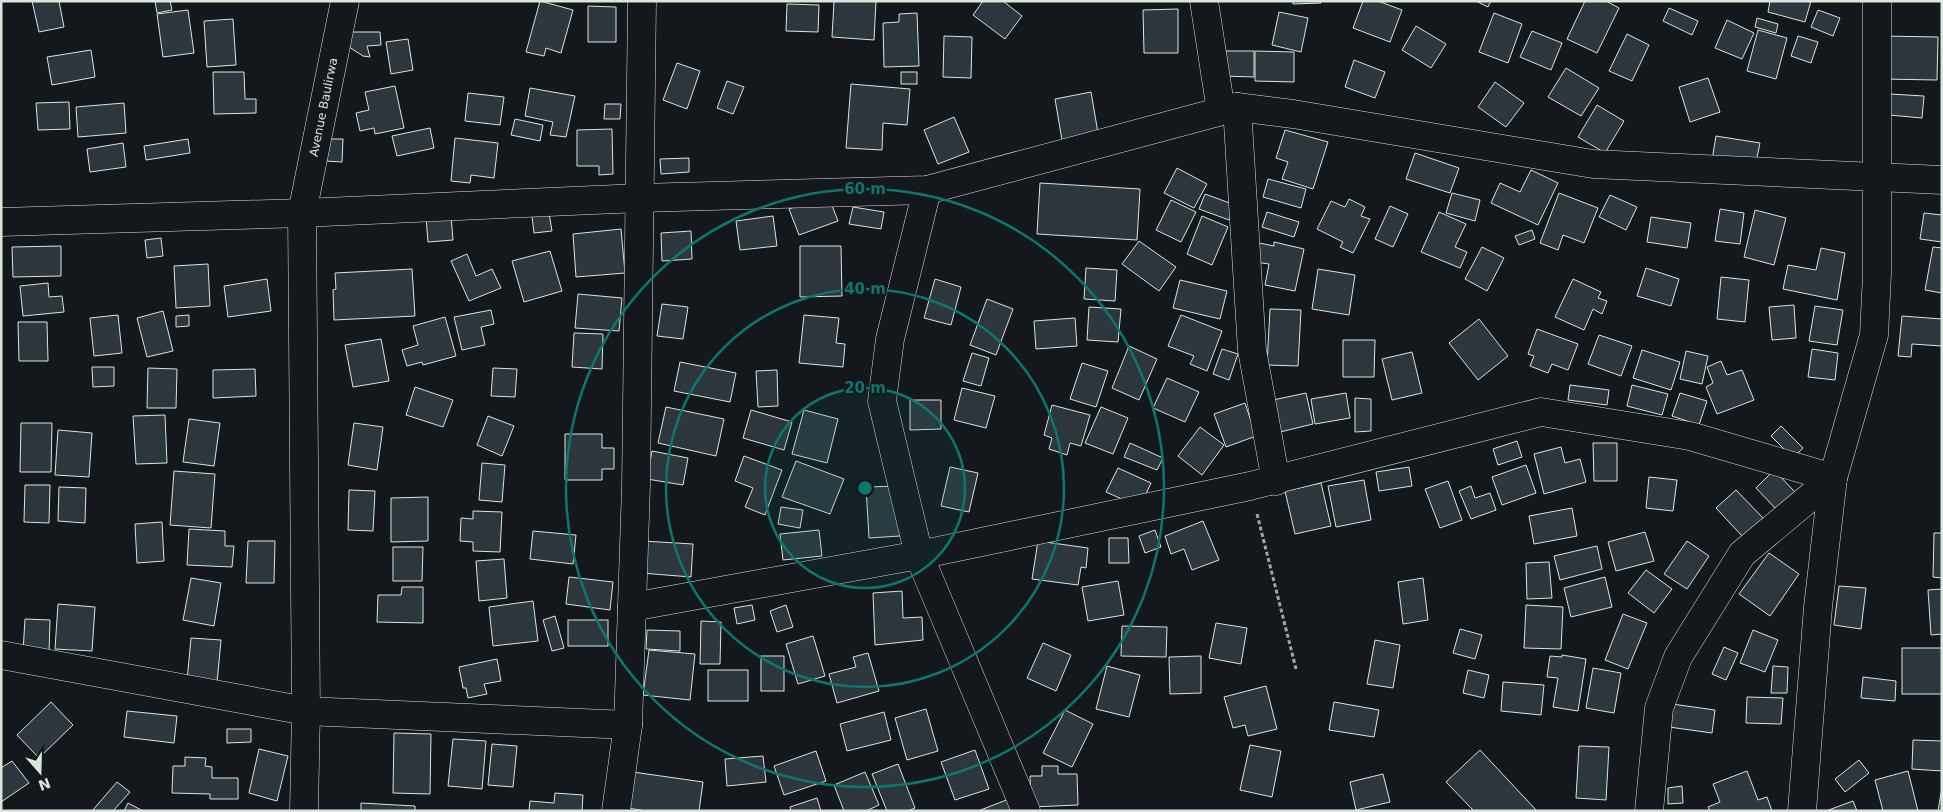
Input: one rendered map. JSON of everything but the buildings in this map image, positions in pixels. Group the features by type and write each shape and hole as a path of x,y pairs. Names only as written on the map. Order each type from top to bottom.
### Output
{"street":[{"name":"Avenue Baulirwa","path":"304,811 306,710 302,213 345,1"},
{"path":"616,811 628,725 636,486 642,1"},
{"path":"1204,1 1229,109 1263,484"},
{"path":"1802,811 1818,608 1833,478 1874,335 1877,274 1877,1"},
{"path":"1,222 302,213 640,198 927,190 1229,109 1293,114 1593,164 1942,180"},
{"path":"927,190 890,339 882,401 919,555 1026,811"},
{"path":"632,607 919,555 1263,484 1541,412 1690,436 1833,478"},
{"path":"1649,811 1659,708 1678,657 1742,554 1833,478"},
{"path":"1,655 306,710 628,725"}],"path":[{"path":"1263,484 1296,669"}]}
